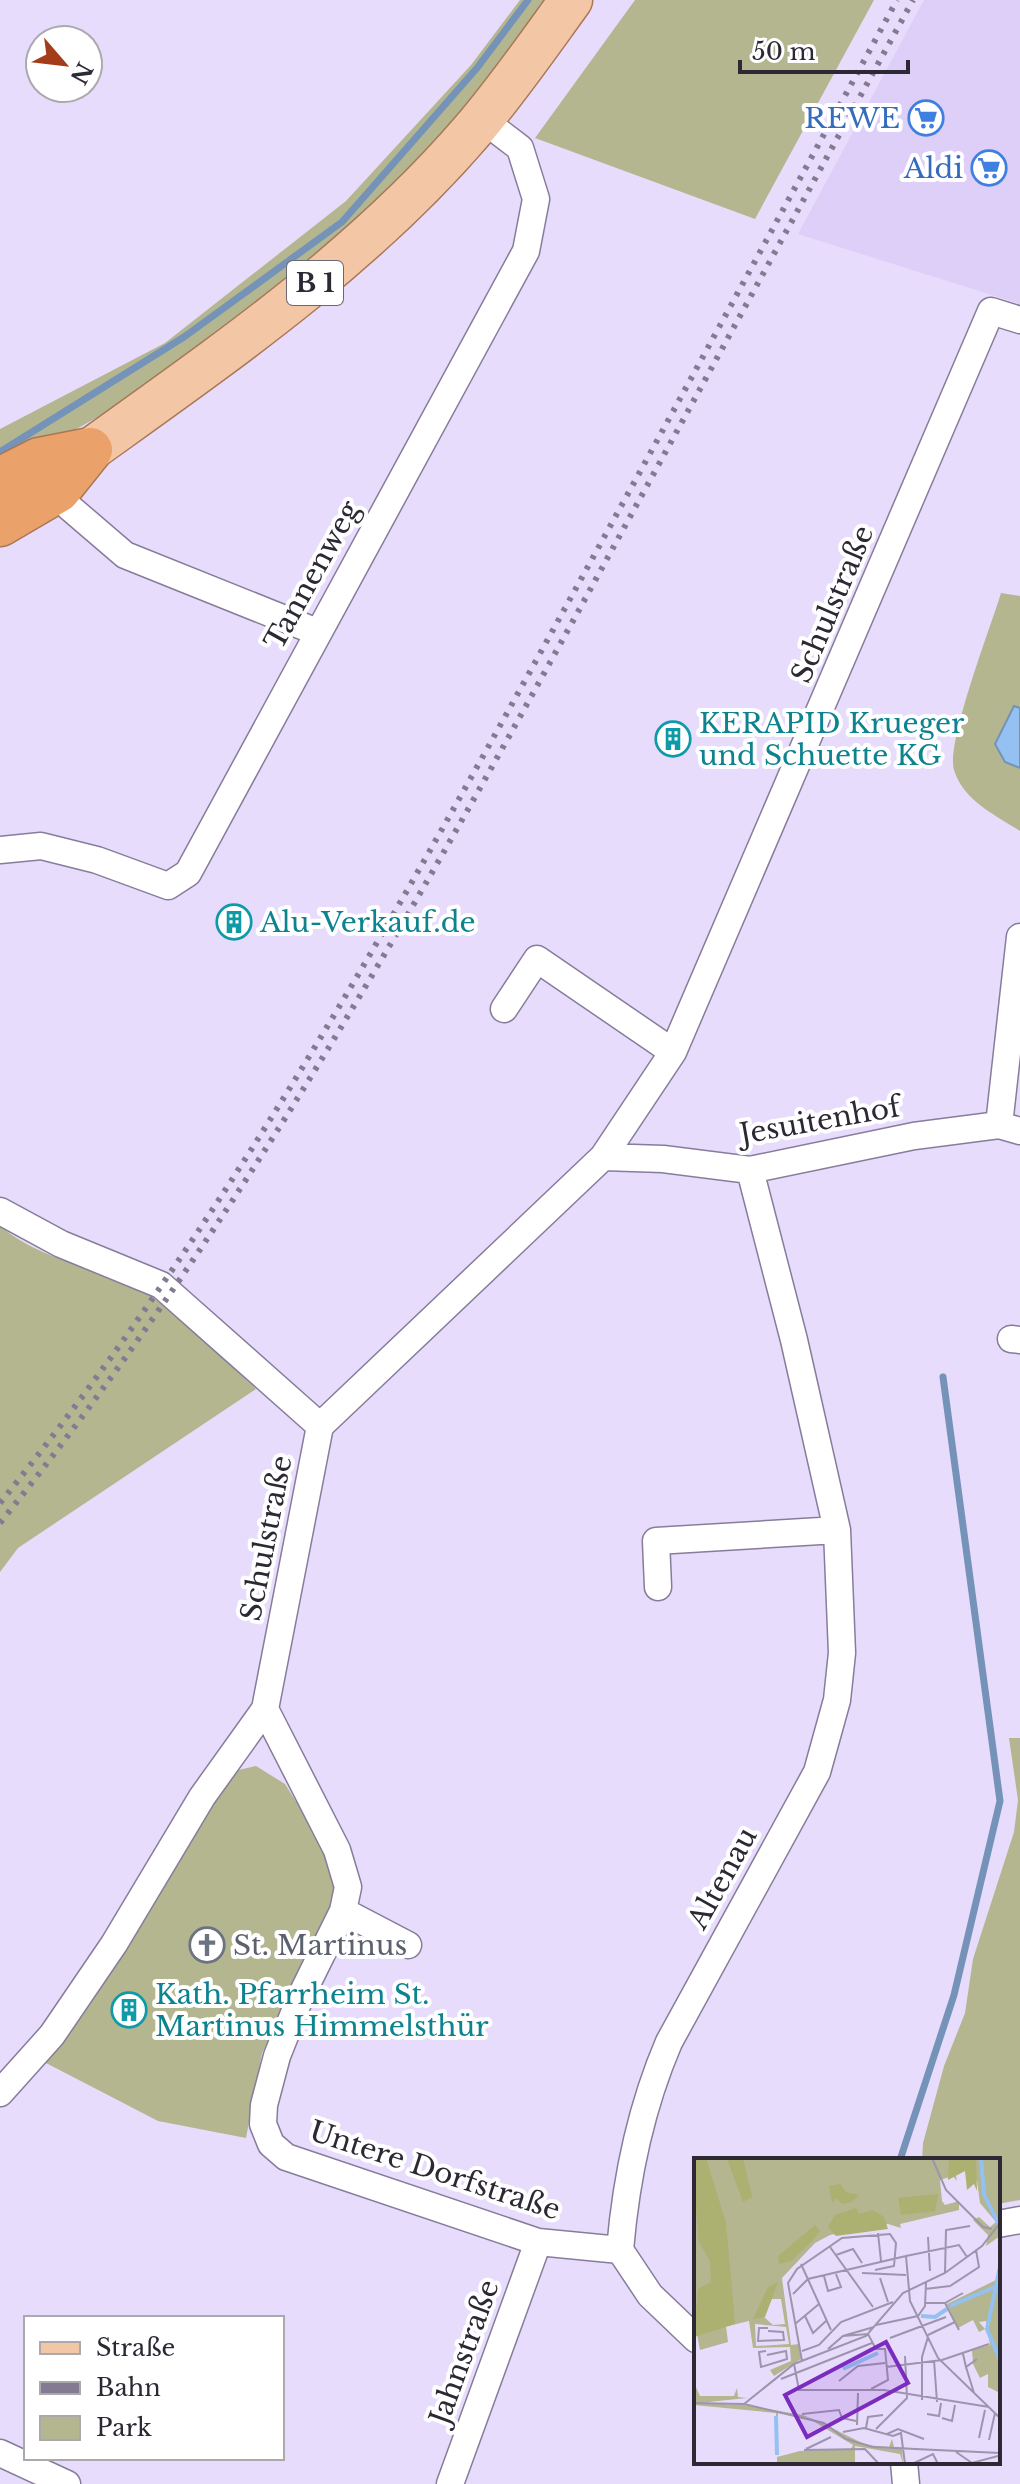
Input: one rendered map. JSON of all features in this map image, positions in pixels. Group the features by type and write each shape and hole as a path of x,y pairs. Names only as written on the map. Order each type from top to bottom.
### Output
{"highway":[{"name":"B 1","path":"0,480 39,460 90,450"},
{"name":"B 1","path":"0,524 58,490 90,450"}],"main road":[{"name":"B 1","path":"90,450 258,330 369,234 471,132 571,0"}],"street":[{"name":"Tannenweg","path":"0,850 41,846 97,860 168,886 188,873 526,251 536,199 520,148 499,132"},
{"name":"Schulstraße","path":"0,2093 52,2035 114,1944 202,1797 265,1709 320,1426 603,1157 673,1052 991,311 1020,320"},
{"path":"69,507 125,555 317,632"},
{"name":"Jesuitenhof","path":"603,1157 663,1159 750,1170 914,1136 1010,1128 1020,937"},
{"path":"504,1009 537,959 673,1052"},
{"name":"Altenau","path":"620,2250 623,2211 650,2085 669,2042 817,1772 837,1700 842,1653 837,1530 794,1340 750,1170"},
{"path":"0,1211 61,1244 161,1285 320,1426"},
{"path":"658,1587 656,1541 837,1530"},
{"name":"Untere Dorfstraße","path":"265,1709 337,1850 348,1887 343,1911 300,1998 277,2056 264,2105 263,2124 271,2144 286,2157 538,2242 620,2250"},
{"path":"343,1911 408,1945"},
{"path":"1000,2224 1020,2220"},
{"name":"Jahnstraße","path":"450,2484 538,2242"},
{"path":"620,2250 650,2295 694,2337"},
{"path":"0,2453 67,2484"},
{"path":"904,2464 906,2484"}],"shaded area":[{"path":"924,0 1020,0 1020,304 798,234"}],"green space":[{"path":"520,0 559,0 396,196 153,386 0,472 0,429 165,343 346,201 471,65"},
{"path":"635,0 874,0 755,219 535,138"},
{"path":"1001,593 1020,596 1020,831 972,798 958,781 954,770 953,756 963,711"},
{"path":"0,1226 48,1254 116,1279 149,1296 181,1319 256,1389 18,1548 0,1572"},
{"path":"1009,1738 1020,1738 1020,2200 1000,2204 1000,2158 922,2158 923,2143 944,2066 965,2013 973,1959 1014,1832 1018,1800"},
{"path":"256,1766 285,1784 324,1846 338,1898 262,2053 246,2138 158,2121 46,2063 116,1961 234,1771"}],"water":[{"path":"1014,706 1020,708 1020,768 1005,762 995,744"}],"waterway":[{"path":"0,452 184,337 342,222 477,68 528,0"},
{"path":"901,2158 954,1995 1000,1801 943,1377"}],"railway":[{"path":"0,1503 144,1311 276,1111 338,1008 517,695 897,0"},
{"path":"0,1523 82,1417 160,1308 235,1197 376,969 509,737 913,0"}],"place":[{"name":"REWE","path":"926,118"},
{"name":"Aldi","path":"989,168"},
{"name":"KERAPID Krueger und Schuette KG","path":"673,739"},
{"name":"Alu-Verkauf.de","path":"234,922"},
{"name":"St. Martinus","path":"207,1945"},
{"name":"Kath. Pfarrheim St. Martinus Himmelsthür","path":"129,2010"}]}
